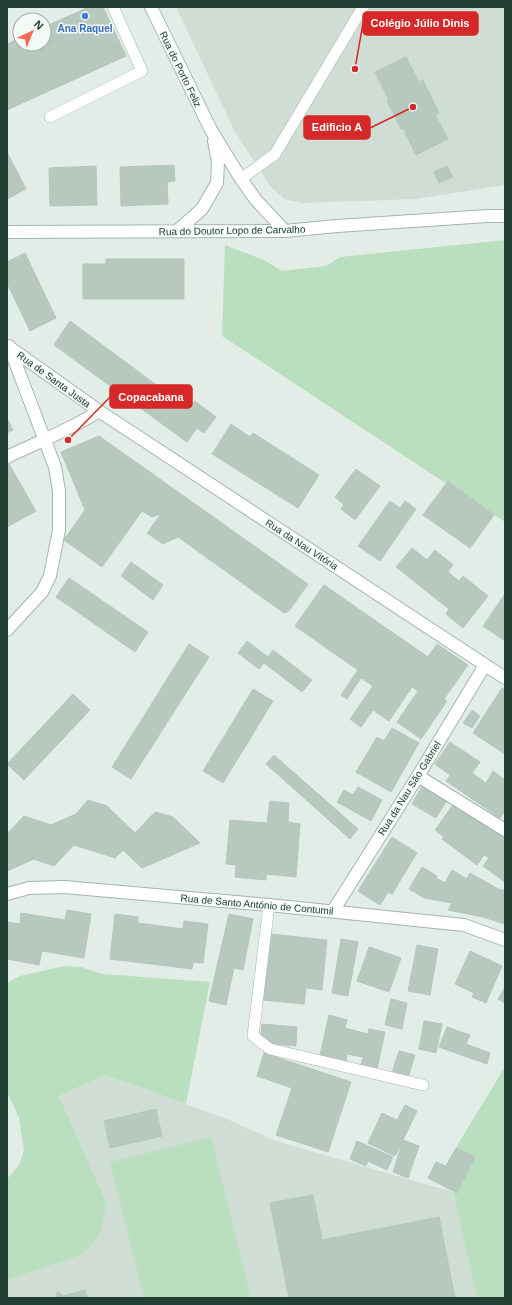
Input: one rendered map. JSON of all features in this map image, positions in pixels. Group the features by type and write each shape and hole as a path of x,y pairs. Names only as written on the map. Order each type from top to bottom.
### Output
{"street":[{"name":"Rua do Porto Feliz","path":"151,7 211,130 241,179 256,200 285,231"},
{"name":"Rua do Porto Feliz","path":"177,231 202,209 217,183 218,162 211,130"},
{"name":"Rua do Doutor Lopo de Carvalho","path":"7,232 285,231 337,226 505,216"},
{"name":"Rua de Santa Justa","path":"8,345 99,411"},
{"name":"Rua de Santa Justa","path":"7,630 42,592 50,576 59,530 59,491 55,467 8,345"},
{"path":"7,457 86,420 99,411"},
{"name":"Rua da Nau Vitória","path":"99,411 505,678"},
{"name":"Rua da Nau São Gabriel","path":"333,911 418,776 484,665"},
{"path":"418,776 505,830"},
{"name":"Rua de Santo António de Contumil","path":"7,894 29,888 64,886 333,911 464,925 505,940"}],"lane":[{"path":"50,117 142,71 113,7"},
{"path":"241,179 275,154 363,7"},
{"path":"269,905 253,1036 270,1049 423,1085"}],"shaded area":[{"path":"176,7 505,7 505,185 416,199 302,203 284,199 270,186 234,130"},
{"path":"105,1075 227,1119 273,1140 453,1192 477,1298 7,1298 7,1280 82,1255 107,1204 59,1096"}],"green space":[{"path":"505,240 505,522 222,336 225,245 264,260 282,271 326,266 340,257"},
{"path":"64,966 81,967 103,974 210,982 186,1104 105,1075 59,1096 107,1204 99,1236 82,1255 7,1280 7,1179 19,1165 24,1150 19,1118 7,1092 7,983 20,976"},
{"path":"505,1067 505,1298 477,1298 453,1192 474,1157 455,1149"},
{"path":"211,1137 251,1298 144,1298 110,1162"}],"building":[{"path":"89,7 103,7 120,43 7,94 7,44 12,42 12,52 52,52 52,23"},
{"path":"120,43 126,56 7,110 7,94"},
{"path":"406,57 419,82 423,80 439,113 435,115 448,139 416,155 403,128 401,129 387,101 389,100 375,72"},
{"path":"7,152 26,189 7,199"},
{"path":"174,165 175,181 167,182 168,204 121,206 120,167"},
{"path":"96,166 97,205 50,206 49,168"},
{"path":"447,166 453,177 439,183 434,172"},
{"path":"25,253 56,318 30,331 7,283 7,276 9,275 7,270 7,262"},
{"path":"106,259 184,259 184,299 83,299 83,264 106,264"},
{"path":"70,321 189,409 195,401 216,417 204,433 197,428 187,442 54,345"},
{"path":"7,418 13,430 7,433"},
{"path":"231,424 250,437 253,433 319,475 298,508 212,454"},
{"path":"99,436 308,584 289,611 284,613 178,537 163,544 147,533 161,514 152,517 142,511 102,567 64,540 85,510 61,452"},
{"path":"9,464 36,511 7,527 7,465"},
{"path":"356,469 380,486 355,520 341,509 344,505 335,497"},
{"path":"448,481 494,515 470,548 423,515"},
{"path":"390,501 400,508 405,501 416,509 380,561 358,546"},
{"path":"412,548 427,560 435,550 453,565 448,572 459,581 463,576 488,596 463,628 446,614 449,609 396,567"},
{"path":"131,562 163,585 153,600 121,576"},
{"path":"69,578 148,632 135,652 56,597"},
{"path":"324,585 428,657 437,644 468,665 444,699 447,701 421,739 397,722 418,691 412,687 389,721 373,710 361,727 350,719 373,686 361,678 347,699 341,695 358,670 295,626"},
{"path":"505,594 505,641 483,626"},
{"path":"247,641 268,657 259,669 238,653"},
{"path":"189,644 209,657 131,779 112,767"},
{"path":"273,650 312,680 302,692 264,663"},
{"path":"502,688 505,690 505,754 473,733"},
{"path":"253,689 273,701 223,783 203,771"},
{"path":"73,694 90,710 24,780 7,764"},
{"path":"472,710 480,716 472,728 463,723"},
{"path":"392,728 419,743 391,792 356,772 377,737 384,741"},
{"path":"450,742 480,762 472,773 486,783 493,771 505,780 505,811 500,818 446,781 450,775 435,764"},
{"path":"274,755 358,829 350,839 266,764"},
{"path":"423,785 447,800 436,818 412,804"},
{"path":"358,787 382,800 371,821 337,802 344,790 353,795"},
{"path":"88,800 107,806 135,833 155,812 173,817 200,843 142,868 123,850 115,858 74,845 54,866 34,859 7,871 7,834 24,816 51,825 76,814"},
{"path":"270,801 289,803 288,822 300,824 296,877 266,874 266,880 235,877 236,865 226,864 230,820 267,823"},
{"path":"455,802 505,838 505,882 483,866 489,858 484,855 477,865 442,839 444,837 435,830"},
{"path":"392,837 417,853 392,894 388,892 380,905 358,891"},
{"path":"422,867 437,876 424,898 409,889"},
{"path":"452,870 467,879 452,903 424,898 436,878 445,883"},
{"path":"470,873 500,890 483,917 448,910"},
{"path":"501,889 505,891 505,924 483,917"},
{"path":"67,910 91,914 84,958 42,951 39,965 7,959 7,922 20,924 21,913 65,920"},
{"path":"115,914 138,917 138,923 183,929 184,921 208,924 203,963 193,962 192,969 110,959"},
{"path":"229,914 253,919 243,970 234,968 226,1005 209,1001"},
{"path":"270,934 327,940 322,990 306,988 304,1004 263,1000"},
{"path":"341,939 358,942 348,996 332,993"},
{"path":"417,945 438,949 430,995 408,991"},
{"path":"369,947 401,958 389,992 357,981"},
{"path":"470,951 502,966 486,1003 472,997 474,993 455,984"},
{"path":"505,987 505,1003 498,999"},
{"path":"391,999 407,1003 402,1029 385,1025"},
{"path":"329,1015 347,1020 345,1028 368,1034 363,1057 347,1054 346,1061 320,1055"},
{"path":"424,1021 442,1024 436,1053 419,1049"},
{"path":"262,1024 297,1027 296,1046 261,1043"},
{"path":"447,1027 470,1035 466,1044 490,1053 487,1064 439,1047"},
{"path":"369,1029 385,1032 376,1074 360,1071"},
{"path":"399,1051 415,1055 408,1078 392,1073"},
{"path":"264,1053 351,1082 328,1152 276,1135 292,1088 257,1076"},
{"path":"405,1105 417,1111 395,1156 368,1143 382,1113 397,1120"},
{"path":"156,1109 162,1136 110,1148 104,1121"},
{"path":"403,1140 419,1146 408,1178 393,1172"},
{"path":"357,1141 393,1157 387,1170 368,1161 366,1166 350,1159"},
{"path":"456,1148 475,1157 457,1193 428,1178 436,1162 446,1166"},
{"path":"313,1195 322,1240 439,1217 455,1298 289,1298 270,1203"},
{"path":"85,1290 87,1298 55,1298 59,1292 63,1296"}],"place":[{"name":"Ana Raquel","path":"85,16"},
{"name":"Colégio Júlio Dinis","path":"355,69"},
{"name":"Edificio A","path":"413,107"},
{"name":"Copacabana","path":"68,440"}]}
